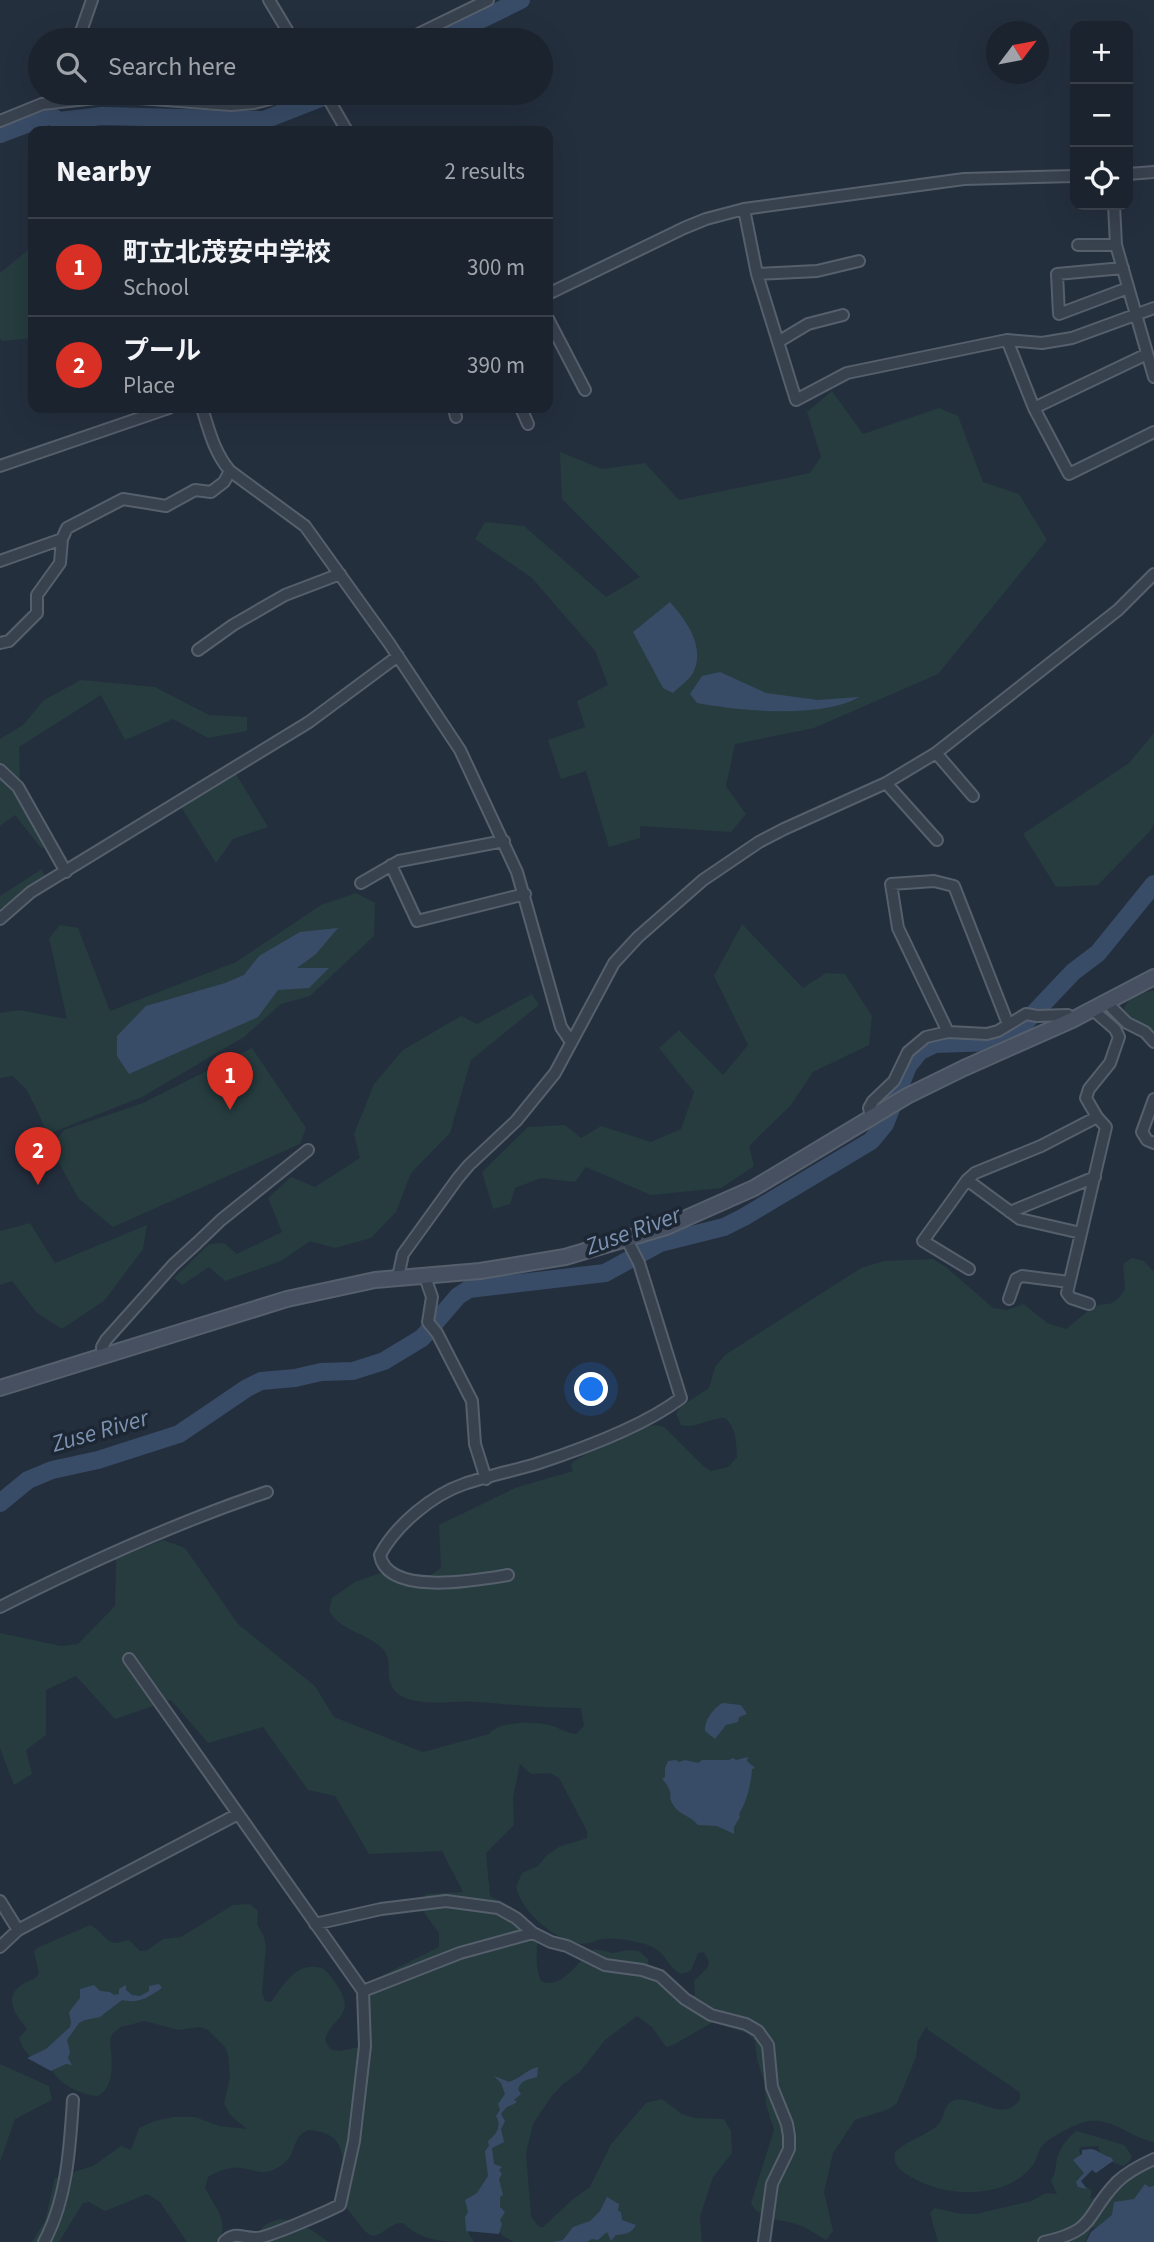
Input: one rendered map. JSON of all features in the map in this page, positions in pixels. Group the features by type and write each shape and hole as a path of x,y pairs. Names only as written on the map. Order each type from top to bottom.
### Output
{"street":[{"path":"82,28 92,0"},
{"path":"270,0 286,28"},
{"path":"431,28 488,0"},
{"path":"0,121 40,105"},
{"path":"332,105 344,126"},
{"path":"1133,174 1154,173"},
{"path":"553,292 684,228 744,209 964,179 1070,176"},
{"path":"744,209 757,274 796,400 847,373 1007,340 1042,343 1072,338 1154,308"},
{"path":"1114,210 1116,245 1154,376"},
{"path":"1077,245 1116,245"},
{"path":"757,274 817,271 859,261"},
{"path":"1123,268 1057,274 1059,314 1128,288"},
{"path":"778,342 808,324 843,314"},
{"path":"553,328 586,390"},
{"path":"1007,340 1034,408 1069,474 1154,432"},
{"path":"1034,408 1147,354"},
{"path":"0,466 154,413"},
{"path":"204,413 214,444 230,471 304,526 398,656 460,750 504,841 524,894 561,1027 571,1042"},
{"path":"523,413 528,424"},
{"path":"0,643 9,641 37,613 37,595 60,563 62,539 67,528 123,499 166,506 195,491 211,492 224,482 230,471"},
{"path":"0,561 62,539"},
{"path":"198,649 285,594 340,574"},
{"path":"398,1277 404,1254 458,1178 516,1121 555,1073 614,963 638,937 703,880 728,862 784,829 886,783 936,753 1118,610 1154,574"},
{"path":"0,919 31,892 309,722 398,656"},
{"path":"936,753 973,796"},
{"path":"0,770 18,787 66,872"},
{"path":"886,783 937,840"},
{"path":"361,883 399,861 504,841"},
{"path":"391,865 417,921 524,894"},
{"path":"948,1032 898,928 891,884 934,881 954,886 1008,1024"},
{"path":"0,1388 287,1299 334,1287 398,1277 525,1264 630,1245 754,1188 907,1096 1044,1034 1154,977"},
{"path":"1107,1003 1127,1023 1145,1032 1154,1042"},
{"path":"1089,1304 1068,1296 1106,1126 1086,1098 1089,1089 1110,1063 1119,1037 1115,1029 1093,1010"},
{"path":"875,1115 869,1108 873,1101 894,1081 908,1052 926,1037 948,1032 987,1034 1035,1016 1068,1015 1072,1020"},
{"path":"1035,1016 1044,1034"},
{"path":"1154,1099 1142,1132 1147,1140 1154,1143"},
{"path":"969,1269 923,1241 967,1180 975,1173 1041,1146 1097,1117"},
{"path":"103,1357 102,1347 106,1340 173,1265 221,1220 308,1150"},
{"path":"1010,1212 1095,1177"},
{"path":"967,1180 1020,1219 1081,1233"},
{"path":"508,1575 443,1583 414,1580 392,1574 385,1569 380,1555 387,1542 420,1511 449,1491 465,1483 486,1479 589,1445 669,1407 681,1398 639,1264 630,1245"},
{"path":"424,1274 432,1297 428,1322 438,1333 472,1401 475,1444 486,1479"},
{"path":"1009,1299 1016,1279 1022,1276 1069,1282"},
{"path":"0,1607 137,1542 221,1507 267,1492"},
{"path":"129,1659 363,1991 365,2046 354,2141 340,2205 273,2233 256,2238 240,2234 223,2242"},
{"path":"0,1947 18,1930 238,1814"},
{"path":"0,1901 18,1930"},
{"path":"316,1924 382,1909 446,1902 498,1908 516,1918 533,1933 551,1942 567,1946 605,1965 642,1970 660,1976 685,1999 711,2015 746,2024 765,2038 768,2045 772,2087 789,2136 789,2148 772,2184 764,2242"},
{"path":"363,1991 460,1953 533,1933"},
{"path":"44,2242 53,2226 60,2196 70,2144 73,2100"},
{"path":"1044,2242 1078,2232 1119,2180 1154,2159"}],"green space":[{"path":"28,250 28,338 3,341 0,338 0,273"},
{"path":"832,391 863,434 939,408 958,416 983,482 1019,494 1047,540 938,674 814,728 735,744 726,786 746,814 731,832 640,826 640,838 609,847 586,771 561,779 548,740 585,727 577,701 608,685 595,651 532,578 475,539 485,522 524,526 606,597 640,577 562,499 560,452 602,469 645,463 679,500 810,473 821,457 807,412"},
{"path":"81,680 155,687 209,715 247,717 247,731 208,738 173,719 125,740 101,695 19,747 20,785 56,846 41,848 15,815 0,826 0,739 23,725 44,700"},
{"path":"1154,733 1154,823 1151,830 1098,885 1056,887 1023,834 1129,763"},
{"path":"236,774 268,827 233,839 216,863 181,807"},
{"path":"42,869 45,878 0,909 0,896"},
{"path":"356,893 375,903 374,936 310,996 281,1004 244,1037 142,1097 48,1134 27,1090 13,1076 0,1078 0,1013 19,1010 67,1019 49,938 60,925 78,928 110,1011 236,962 321,905"},
{"path":"742,924 803,988 826,973 845,974 872,1016 869,1045 813,1072 791,1105 749,1146 754,1166 721,1188 651,1195 586,1167 575,1182 541,1178 515,1188 510,1204 493,1209 482,1172 528,1127 565,1125 581,1138 601,1126 651,1142 681,1129 694,1092 659,1048 679,1030 723,1075 748,1045 714,976"},
{"path":"1154,991 1154,1036 1128,1017 1124,1009 1136,996"},
{"path":"532,994 539,1005 471,1060 450,1133 411,1173 396,1212 371,1238 335,1248 310,1241 281,1261 225,1281 209,1267 182,1285 174,1278 209,1244 224,1243 237,1254 282,1232 268,1198 291,1177 315,1187 360,1158 354,1134 374,1084 403,1050 461,1016 477,1024"},
{"path":"252,1048 306,1128 300,1144 113,1227 78,1198 51,1148 64,1130 143,1103"},
{"path":"30,1223 55,1263 147,1225 143,1249 105,1300 62,1329 37,1313 12,1281 0,1285 0,1231"},
{"path":"1132,1258 1144,1261 1154,1272 1154,2142 1106,2122 1089,2121 1051,2138 1042,2146 1033,2165 1009,2184 977,2192 960,2192 944,2190 915,2179 897,2165 895,2152 937,2126 951,2102 963,2100 1006,2109 1014,2106 1020,2099 1020,2093 1015,2089 928,2030 927,2026 918,2041 916,2057 897,2103 889,2109 855,2120 833,2153 824,2192 833,2231 826,2240 801,2226 767,2217 751,2203 774,2130 766,2105 755,2041 747,2033 715,2021 666,2047 652,2027 637,2016 605,2040 580,2072 551,2097 533,2124 526,2153 531,2216 538,2226 543,2227 590,2187 611,2144 646,2103 662,2099 682,2114 694,2118 724,2119 731,2131 732,2153 713,2177 700,2217 702,2242 584,2242 612,2206 564,2242 514,2242 503,2236 496,2227 468,2221 469,2234 474,2242 444,2241 426,2237 403,2223 395,2224 373,2236 362,2228 345,2204 342,2153 338,2144 323,2132 308,2130 298,2138 287,2160 273,2170 261,2172 232,2168 208,2177 205,2188 217,2208 223,2229 215,2242 187,2242 160,2202 147,2194 105,2211 89,2202 83,2203 59,2242 32,2242 45,2221 55,2178 93,2166 121,2146 131,2150 139,2128 173,2117 195,2117 219,2126 247,2129 230,2115 224,2103 230,2077 225,2047 208,2030 200,2027 178,2030 145,2021 121,2027 110,2039 110,2078 104,2091 98,2096 64,2084 54,2074 51,2068 71,2029 80,2019 124,1994 76,2018 63,2042 32,2059 19,2038 27,2029 12,2002 15,1991 39,1974 34,1952 37,1948 90,1925 112,1942 129,1940 140,1951 146,1951 163,1939 181,1937 233,1905 250,1904 258,1911 257,1924 266,1947 262,1993 265,2001 271,2002 286,1981 299,1970 306,1967 324,1969 342,1994 345,2005 325,2040 330,2049 339,2051 360,2047 365,1984 439,1947 439,1933 420,1907 421,1898 427,1894 463,1892 442,1851 369,1854 335,1796 308,1790 263,1727 208,1743 171,1700 115,1719 76,1676 46,1690 46,1735 26,1750 32,1774 14,1785 0,1748 0,1633 61,1646 78,1644 115,1606 116,1559 163,1540 185,1548 238,1624 315,1686 334,1717 423,1752 489,1734 500,1727 516,1723 542,1724 576,1734 584,1726 581,1708 470,1701 424,1702 403,1697 391,1685 388,1658 381,1647 345,1627 333,1617 329,1610 332,1598 355,1582 384,1572 396,1583 404,1586 421,1582 441,1568 439,1525 515,1488 573,1471 571,1465 574,1461 643,1427 664,1427 711,1471 728,1467 737,1457 735,1436 729,1422 725,1418 692,1426 681,1425 676,1414 680,1407 709,1388 715,1367 725,1355 861,1268 884,1261 933,1259 993,1308 1007,1310 1024,1304 1047,1323 1066,1329 1093,1307 1113,1303 1120,1296 1125,1289 1123,1264","holes":["520,1764 531,1774 550,1773 559,1778 587,1831 587,1838 559,1847 547,1855 538,1866 522,1873 516,1887 525,1906 551,1932 572,1942 582,1944 613,1939 645,1944 662,1954 681,1974 691,1971 698,1953 704,1952 709,1962 707,1968 694,1981 695,1994 687,2004 680,2002 649,1975 648,1959 639,1951 613,1953 594,1949 563,1978 549,1983 541,1981 533,1926 522,1914 490,1896 486,1853 514,1825 513,1797"]},
{"path":"0,2064 49,2086 52,2100 15,2119 0,2162"},
{"path":"1077,2131 1124,2145 1132,2156 1123,2166 1102,2158 1098,2146 1081,2147 1079,2150 1088,2172 1078,2183 1092,2190 1090,2199 1101,2194 1125,2168 1135,2164 1154,2162 1154,2188 1103,2227 1091,2228 1085,2242 938,2242 930,2213 935,2208 976,2214 1031,2201 1046,2193 1057,2194 1051,2181 1058,2155 1066,2141"},
{"path":"280,2219 306,2227 328,2242 258,2242 259,2233 264,2226"}],"water":[{"path":"670,602 688,626 697,653 693,673 673,693 663,688 633,632"},
{"path":"720,672 766,693 818,700 859,697 843,704 802,711 735,709 697,703 690,694 702,676"},
{"path":"338,928 316,954 297,968 329,968 309,988 278,990 258,1017 129,1074 117,1056 117,1036 146,1006 244,975 259,956 300,932"},
{"path":"723,1703 741,1705 747,1714 739,1717 738,1722 726,1725 715,1739 705,1731 705,1727 710,1715"},
{"path":"748,1757 747,1761 755,1768 752,1769 748,1792 734,1827 734,1834 717,1826 698,1825 679,1811 662,1779 665,1777 668,1761 685,1760 698,1763 702,1760 736,1760"},
{"path":"159,1984 162,1988 148,1997 134,2001 122,2000 100,2017 79,2023 67,2040 70,2052 68,2058 72,2065 66,2064 51,2071 27,2058 46,2049 70,2027 69,2012 80,1998 80,1989 94,1985 100,1991 114,1995 119,1994 119,1989 126,1985 126,1990 132,1995 140,1996 149,1991 149,1986"},
{"path":"538,2067 537,2077 521,2083 518,2089 521,2094 514,2100 517,2102 501,2114 505,2121 501,2129 504,2142 492,2148 494,2164 502,2167 499,2170 502,2174 499,2179 503,2195 500,2197 500,2207 505,2212 500,2220 502,2224 499,2234 466,2231 465,2217 468,2212 465,2200 477,2193 488,2176 485,2151 489,2146 488,2141 498,2130 498,2104 505,2094 501,2083 494,2076 509,2082"},
{"path":"1091,2149 1112,2158 1113,2161 1096,2173 1092,2170 1081,2181 1087,2189 1078,2187 1076,2182 1084,2173 1073,2160 1082,2154 1082,2150"},
{"path":"1145,2184 1154,2186 1154,2242 1086,2242 1091,2232 1112,2215 1114,2202 1134,2199"},
{"path":"607,2197 619,2204 618,2211 621,2212 622,2220 636,2225 632,2230 616,2235 611,2241 607,2232 598,2240 553,2242 563,2240 573,2227 590,2221 600,2211"}],"waterway":[{"path":"464,28 521,0"},
{"path":"0,134 50,115 59,121 102,116 264,120 302,105"},
{"name":"Zuse River","path":"0,1503 28,1480 52,1470 98,1460 179,1434 261,1381 321,1372 353,1371 384,1361 422,1338 458,1296 469,1289 605,1273 660,1243 724,1227 744,1217 871,1141 885,1124 908,1066 920,1051 935,1044 995,1042 1018,1030 1073,972 1098,953 1154,884"}],"place":[{"name":"町立北茂安中学校","path":"230,1110"},
{"name":"プール","path":"38,1185"}]}
